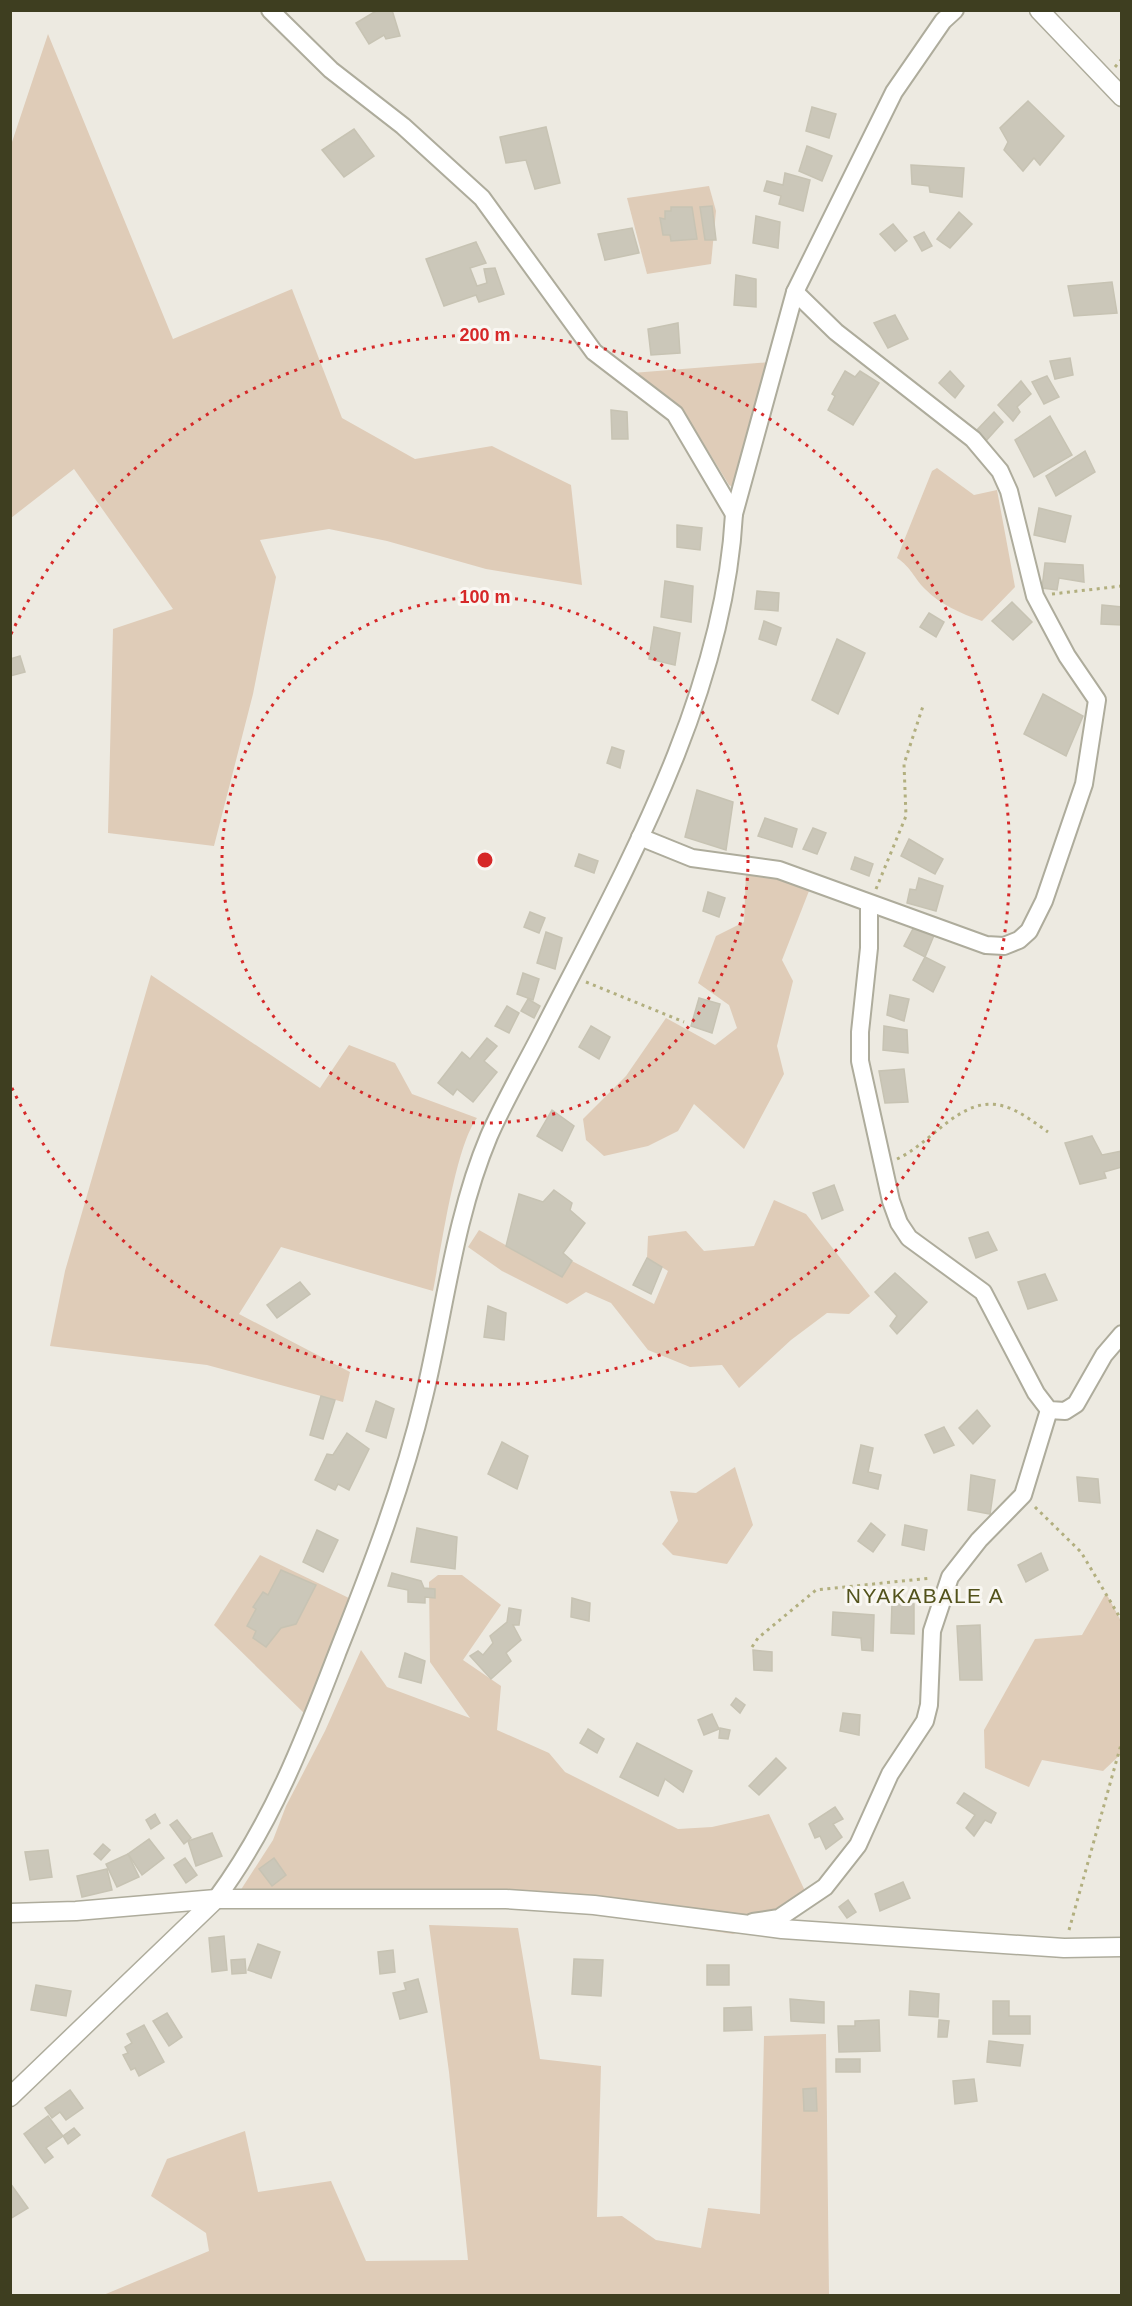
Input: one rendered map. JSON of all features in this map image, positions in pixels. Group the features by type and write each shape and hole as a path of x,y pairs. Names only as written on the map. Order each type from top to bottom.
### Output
{"street":[{"path":"270,10 332,70 403,126 482,198 594,352 675,414 734,514"},
{"path":"10,2097 216,1899 260,1833 308,1730 387,1527 423,1400 467,1198 489,1136 640,837 698,695 718,618 732,544 734,514 795,292 894,92 943,21 955,10"},
{"path":"1039,10 1122,97"},
{"path":"640,837 692,858 779,870 869,905 986,945 1004,946 1020,940 1029,931 1044,901 1084,784 1098,709 1097,700 1067,656 1035,596 1009,491 1000,471 973,440 836,332 795,292"},
{"path":"869,905 869,948 860,1032 860,1061 882,1166 899,1223 909,1238 983,1292 1036,1393 1049,1410 1065,1411 1076,1404 1104,1355 1122,1334"},
{"path":"736,1924 779,1918 825,1887 858,1845 891,1774 925,1721 929,1705 932,1631 950,1577 979,1540 1023,1495 1049,1410"},
{"path":"10,1913 76,1911 216,1899 506,1899 594,1905 782,1929 1064,1948 1122,1947"}],"path":[{"path":"1035,596 1122,586"},
{"path":"869,905 903,827 908,806 903,786 904,764 923,706"},
{"path":"571,976 684,1023"},
{"path":"882,1166 906,1155 963,1112 980,1105 1006,1106 1048,1132"},
{"path":"1023,1495 1081,1552 1122,1621"},
{"path":"753,1647 758,1638 816,1590 950,1577"},
{"path":"1064,1948 1122,1741"}],"shaded area":[{"path":"48,34 173,339 292,289 342,418 415,459 492,446 571,485 582,585 486,569 387,541 329,529 260,540 276,577 253,694 214,846 108,833 113,629 173,609 74,469 11,518 11,145"},
{"path":"709,186 716,211 711,264 647,274 627,198"},
{"path":"770,362 736,489 729,485 683,410 632,373"},
{"path":"937,468 974,495 997,490 1015,587 982,621 938,600 897,558 932,471"},
{"path":"746,873 816,873 782,960 793,981 777,1046 784,1074 744,1149 694,1104 678,1131 648,1146 604,1156 586,1140 583,1119 626,1076 666,1018 715,1045 737,1028 729,1005 698,983 716,936 744,922"},
{"path":"151,975 320,1088 349,1045 395,1063 412,1094 477,1118 469,1132 456,1175 433,1291 281,1247 239,1314 350,1372 343,1402 207,1365 50,1346 65,1271"},
{"path":"774,1200 806,1214 870,1296 849,1314 827,1313 791,1340 739,1388 722,1365 690,1367 648,1350 611,1303 586,1292 567,1304 502,1271 468,1247 479,1230 562,1277 572,1261 654,1304 668,1271 647,1258 648,1236 686,1231 704,1251 754,1246"},
{"path":"735,1467 753,1525 727,1564 673,1555 662,1544 678,1521 670,1491 696,1493"},
{"path":"260,1555 353,1600 307,1716 214,1625"},
{"path":"438,1575 462,1575 501,1605 463,1660 501,1686 497,1730 549,1753 565,1772 678,1829 712,1827 769,1814 805,1891 788,1913 733,1934 514,1902 256,1909 237,1906 233,1902 273,1840 286,1806 325,1731 361,1650 387,1687 470,1718 430,1662 429,1582"},
{"path":"1106,1593 1121,1621 1121,1754 1103,1771 1042,1760 1029,1787 985,1768 984,1730 1035,1639 1082,1635"},
{"path":"429,1925 518,1928 540,2059 601,2066 597,2217 622,2216 656,2240 701,2248 708,2208 760,2214 764,2036 826,2034 829,2295 101,2296 209,2251 206,2233 151,2196 167,2159 245,2131 258,2192 331,2181 366,2261 468,2260 449,2072"}],"building":[{"path":"392,10 400,36 386,39 384,35 369,44 356,23 376,11"},
{"path":"1028,101 1064,136 1040,165 1034,158 1023,171 1004,150 1008,142 1000,128"},
{"path":"812,107 836,114 829,138 806,131"},
{"path":"546,127 560,183 535,189 526,160 506,163 500,137"},
{"path":"354,129 374,156 344,177 322,150"},
{"path":"807,146 832,156 822,181 799,171"},
{"path":"911,165 964,168 962,197 930,192 929,186 912,184"},
{"path":"785,173 810,180 803,211 779,204 781,196 764,191 767,181 783,185"},
{"path":"712,206 716,240 705,240 700,207"},
{"path":"671,207 692,207 697,239 671,241 670,235 663,235 660,218 665,219 665,211 671,211"},
{"path":"959,212 972,224 950,248 937,239"},
{"path":"756,216 780,222 778,248 753,243"},
{"path":"893,224 907,241 895,251 880,234"},
{"path":"632,228 639,253 605,260 598,234"},
{"path":"924,232 932,246 922,251 914,237"},
{"path":"476,242 486,263 470,268 477,286 487,283 484,269 495,268 504,294 479,302 476,295 444,306 426,259"},
{"path":"736,275 756,279 756,307 734,305"},
{"path":"1112,282 1117,313 1074,316 1068,286"},
{"path":"895,315 908,339 888,348 874,323"},
{"path":"678,323 680,353 651,355 648,329"},
{"path":"1070,358 1073,375 1055,379 1050,361"},
{"path":"845,371 855,377 860,371 879,383 853,425 828,410 835,396 832,394"},
{"path":"950,371 964,386 955,398 939,383"},
{"path":"1047,376 1059,397 1044,404 1032,382"},
{"path":"1021,381 1031,394 1017,407 1020,412 1013,421 998,405"},
{"path":"611,410 627,412 628,439 612,439"},
{"path":"994,412 1003,422 985,442 975,432"},
{"path":"1050,416 1072,455 1034,477 1015,440"},
{"path":"1085,451 1095,472 1056,496 1046,476"},
{"path":"1039,508 1071,516 1065,542 1034,535"},
{"path":"677,525 702,528 700,550 677,547"},
{"path":"1045,563 1083,565 1084,582 1059,578 1057,590 1042,588"},
{"path":"665,581 693,586 691,622 661,617"},
{"path":"757,591 779,593 778,611 755,609"},
{"path":"1012,602 1032,622 1013,640 992,621"},
{"path":"1102,605 1122,607 1122,625 1101,624"},
{"path":"929,613 944,622 936,637 920,627"},
{"path":"764,621 781,628 776,645 759,639"},
{"path":"654,627 680,633 675,665 649,659"},
{"path":"837,639 865,653 838,714 812,700"},
{"path":"20,656 25,672 10,676 10,659"},
{"path":"1043,694 1083,716 1066,756 1024,734"},
{"path":"612,747 624,751 620,768 607,763"},
{"path":"697,790 733,802 726,850 685,837"},
{"path":"765,818 797,829 792,847 758,836"},
{"path":"813,828 826,833 817,854 803,849"},
{"path":"909,839 943,859 935,874 901,856"},
{"path":"579,854 598,861 594,873 575,866"},
{"path":"855,857 873,864 869,876 851,869"},
{"path":"919,878 943,886 936,911 907,903 910,889 916,890"},
{"path":"708,892 725,898 719,917 703,911"},
{"path":"530,912 545,918 539,933 524,927"},
{"path":"915,925 935,933 925,957 904,946"},
{"path":"546,932 562,938 555,969 537,963"},
{"path":"925,957 945,967 933,992 913,980"},
{"path":"523,973 539,979 533,1000 517,994"},
{"path":"890,995 909,999 904,1021 887,1015"},
{"path":"699,998 720,1004 712,1033 691,1026"},
{"path":"528,999 540,1006 534,1018 521,1011"},
{"path":"507,1006 519,1013 509,1033 495,1026"},
{"path":"591,1026 610,1037 599,1059 579,1047"},
{"path":"884,1026 907,1030 908,1053 883,1050"},
{"path":"487,1038 497,1046 484,1061 497,1072 473,1102 457,1089 453,1095 438,1083 462,1052 470,1059"},
{"path":"904,1069 908,1102 885,1103 879,1071"},
{"path":"552,1110 574,1126 562,1151 537,1136"},
{"path":"1092,1136 1102,1155 1122,1151 1122,1167 1104,1172 1106,1178 1080,1184 1065,1143"},
{"path":"834,1185 843,1210 822,1219 813,1193"},
{"path":"554,1190 572,1203 570,1210 585,1223 563,1253 572,1261 562,1277 506,1246 519,1194 543,1202"},
{"path":"988,1232 997,1250 976,1258 969,1238"},
{"path":"647,1258 662,1267 651,1294 633,1285"},
{"path":"895,1273 927,1302 897,1334 890,1326 897,1316 875,1292"},
{"path":"1045,1274 1057,1300 1028,1309 1018,1282"},
{"path":"300,1282 310,1294 277,1318 267,1305"},
{"path":"488,1306 506,1313 504,1340 484,1337"},
{"path":"321,1396 335,1400 323,1439 310,1435"},
{"path":"376,1401 394,1409 386,1438 366,1431"},
{"path":"977,1410 990,1426 973,1444 959,1428"},
{"path":"944,1427 954,1445 934,1453 925,1435"},
{"path":"347,1433 369,1449 349,1490 338,1484 335,1490 315,1480 327,1454 333,1455"},
{"path":"502,1442 528,1456 517,1489 488,1474"},
{"path":"861,1445 873,1448 868,1472 881,1475 878,1489 853,1483"},
{"path":"971,1475 995,1480 990,1514 968,1510"},
{"path":"1077,1477 1098,1479 1100,1503 1079,1501"},
{"path":"871,1523 885,1535 873,1552 858,1541"},
{"path":"905,1525 927,1530 924,1550 902,1545"},
{"path":"417,1528 457,1537 455,1569 411,1562"},
{"path":"317,1530 338,1540 323,1572 303,1562"},
{"path":"1041,1553 1048,1570 1026,1582 1018,1565"},
{"path":"281,1570 316,1585 296,1624 281,1628 266,1647 253,1638 256,1631 247,1626 256,1609 253,1607 263,1592 268,1595"},
{"path":"392,1573 421,1581 424,1588 435,1589 435,1598 425,1597 425,1603 408,1602 408,1590 388,1586"},
{"path":"572,1598 590,1603 589,1621 571,1617"},
{"path":"892,1602 914,1604 914,1634 891,1633"},
{"path":"509,1608 521,1610 519,1625 513,1625 521,1640 506,1653 511,1661 491,1679 470,1656 478,1651 483,1655 493,1643 490,1636 507,1622"},
{"path":"833,1612 874,1615 873,1651 862,1650 861,1638 832,1635"},
{"path":"980,1625 982,1680 960,1680 957,1626"},
{"path":"753,1650 772,1652 772,1671 754,1670"},
{"path":"405,1653 425,1661 421,1683 399,1677"},
{"path":"736,1698 745,1705 740,1713 731,1705"},
{"path":"843,1713 860,1715 859,1735 840,1731"},
{"path":"712,1714 719,1729 704,1735 698,1720"},
{"path":"720,1728 730,1730 728,1739 719,1738"},
{"path":"588,1729 604,1739 597,1753 580,1743"},
{"path":"637,1743 692,1771 683,1792 665,1779 658,1796 620,1777"},
{"path":"776,1758 786,1768 759,1795 749,1786"},
{"path":"964,1793 996,1813 991,1823 985,1820 974,1836 966,1828 975,1815 957,1803"},
{"path":"835,1807 843,1819 833,1824 842,1837 826,1849 820,1836 815,1838 809,1824"},
{"path":"155,1814 160,1823 151,1829 146,1820"},
{"path":"177,1820 191,1838 184,1844 170,1825"},
{"path":"212,1833 222,1856 196,1866 188,1841"},
{"path":"149,1839 164,1858 142,1875 128,1854"},
{"path":"103,1844 110,1850 101,1860 94,1854"},
{"path":"48,1850 52,1877 30,1880 25,1852"},
{"path":"128,1854 139,1877 117,1887 106,1864"},
{"path":"185,1858 197,1875 186,1883 174,1865"},
{"path":"274,1858 286,1875 272,1886 259,1869"},
{"path":"107,1869 112,1890 82,1897 77,1876"},
{"path":"903,1882 910,1898 880,1911 875,1894"},
{"path":"848,1900 856,1912 847,1918 839,1907"},
{"path":"224,1936 227,1970 212,1972 209,1938"},
{"path":"258,1944 280,1952 271,1978 248,1970"},
{"path":"393,1950 395,1972 380,1974 378,1952"},
{"path":"245,1959 246,1973 232,1974 231,1960"},
{"path":"574,1959 603,1960 601,1996 572,1994"},
{"path":"707,1965 729,1965 729,1985 707,1985"},
{"path":"418,1979 427,2012 400,2019 393,1993 406,1990 404,1983"},
{"path":"36,1985 71,1991 66,2016 31,2010"},
{"path":"910,1991 939,1994 938,2017 909,2015"},
{"path":"790,1999 824,2002 824,2023 791,2021"},
{"path":"993,2001 1009,2001 1009,2016 1030,2016 1030,2034 993,2034"},
{"path":"751,2007 752,2030 724,2031 724,2008"},
{"path":"167,2013 182,2037 169,2046 153,2021"},
{"path":"879,2020 880,2051 839,2052 838,2026 855,2026 855,2021"},
{"path":"939,2020 949,2021 947,2037 938,2037"},
{"path":"144,2025 164,2062 139,2076 135,2068 131,2070 123,2055 128,2053 125,2047 132,2043 127,2034"},
{"path":"989,2041 1023,2045 1020,2066 987,2062"},
{"path":"836,2059 860,2059 860,2072 836,2072"},
{"path":"974,2079 977,2101 955,2104 953,2081"},
{"path":"816,2088 817,2111 804,2111 803,2089"},
{"path":"70,2090 83,2108 66,2120 60,2112 52,2118 45,2108"},
{"path":"48,2116 63,2136 46,2148 53,2157 45,2163 24,2134"},
{"path":"74,2128 80,2135 68,2144 63,2136"},
{"path":"10,2183 28,2208 10,2219"}],"district":[{"name":"NYAKABALE A","path":"925,1596"}]}
